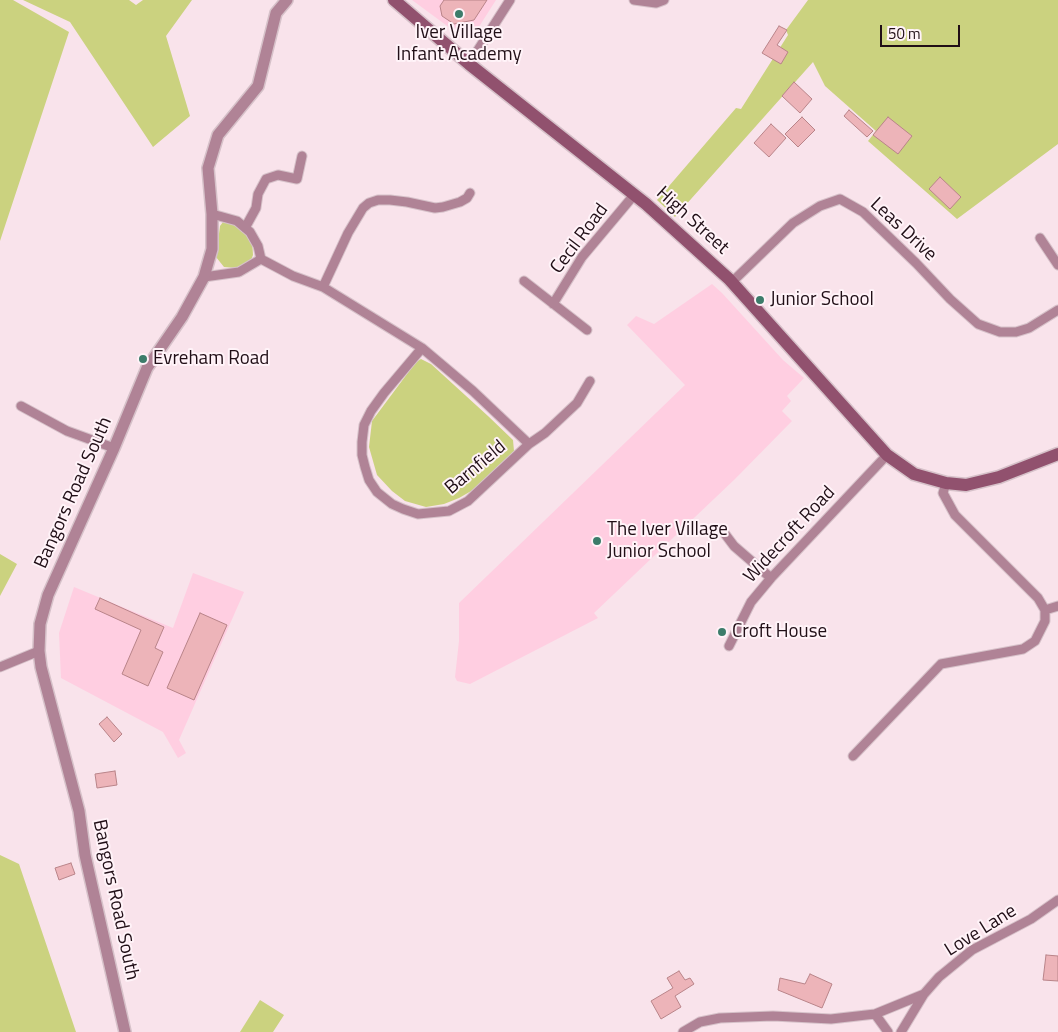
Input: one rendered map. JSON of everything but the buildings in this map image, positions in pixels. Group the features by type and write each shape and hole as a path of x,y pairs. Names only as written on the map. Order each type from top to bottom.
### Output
{"main road":[{"name":"High Street","path":"394,0 470,64 634,195 732,282 887,455 914,474 946,483 966,485 999,477 1058,454"}],"street":[{"name":"Bangors Road South","path":"125,1032 85,855 79,811 41,667 39,651 40,624 48,595 114,448 146,368 182,317 204,277 212,249 212,214 208,168 218,135 258,86 276,13 287,0"},
{"path":"470,64 510,0"},
{"path":"634,0 656,3 664,0"},
{"path":"245,228 256,208 258,194 266,179 278,175 297,179 302,156"},
{"path":"323,287 348,233 363,208 370,203 378,200 390,200 434,208 460,202 467,198 470,193"},
{"name":"Cecil Road","path":"552,304 582,257 634,195"},
{"name":"Leas Drive","path":"732,282 792,223 820,206 840,199 863,212 950,299 978,324 1000,332 1016,332 1029,328 1058,310"},
{"path":"212,214 237,221 250,232 258,246 261,259 293,276 323,287 422,348 529,444"},
{"path":"1040,238 1058,265"},
{"path":"204,277 239,272 261,259"},
{"path":"524,281 587,330"},
{"name":"Barnfield","path":"422,348 371,411 364,425 362,455 364,467 377,492 392,504 418,514 450,511 468,501 577,402 590,382"},
{"path":"21,406 68,431 114,448"},
{"name":"Widecroft Road","path":"729,646 751,602 771,578 887,455"},
{"path":"853,756 941,664 1023,649 1035,641 1045,621 1045,610 1038,598 954,516 944,493 946,483"},
{"path":"724,534 734,546 771,578"},
{"path":"1045,610 1058,606"},
{"path":"0,667 39,651"},
{"name":"Love Lane","path":"901,1032 924,994 939,977 972,950 1031,919 1058,900"},
{"name":"Love Lane","path":"683,1032 700,1022 720,1018 773,1016 831,1019 875,1014 924,994"},
{"path":"875,1014 888,1032"}],"shaded area":[{"name":"Iver Village Infant Academy","path":"412,0 496,0 475,33 450,28"},
{"name":"The Iver Village Junior School","path":"712,284 783,360 804,378 787,396 791,401 782,411 792,421 735,479 594,613 598,618 470,684 457,681 455,677 459,641 459,603 685,385 627,325 636,316 654,324"},
{"path":"193,573 244,592 179,740 186,753 178,758 163,732 61,678 59,633 74,587 173,628"}],"green space":[{"path":"0,0 13,0 69,32 0,241"},
{"path":"23,0 129,0 136,5 143,0 192,0 166,36 190,116 153,147 70,22"},
{"path":"808,0 1058,0 1058,144 957,219 868,141 876,131 825,86 813,62 675,217 657,200 736,108 741,109 788,35 786,30"},
{"path":"223,222 236,222 252,240 253,255 251,260 236,268 224,267 216,257 220,226"},
{"path":"421,359 431,364 513,440 514,451 473,490 444,504 426,507 405,501 392,491 377,475 369,447 372,421 416,362"},
{"path":"0,554 17,564 0,596"},
{"path":"0,855 19,864 76,1032 0,1032"},
{"path":"260,1000 284,1015 273,1032 240,1032"}],"place":[{"name":"Iver Village Infant Academy","path":"459,14"},
{"name":"Junior School","path":"760,300"},
{"name":"Evreham Road","path":"143,359"},
{"name":"The Iver Village Junior School","path":"597,541"},
{"name":"Croft House","path":"722,632"}]}
